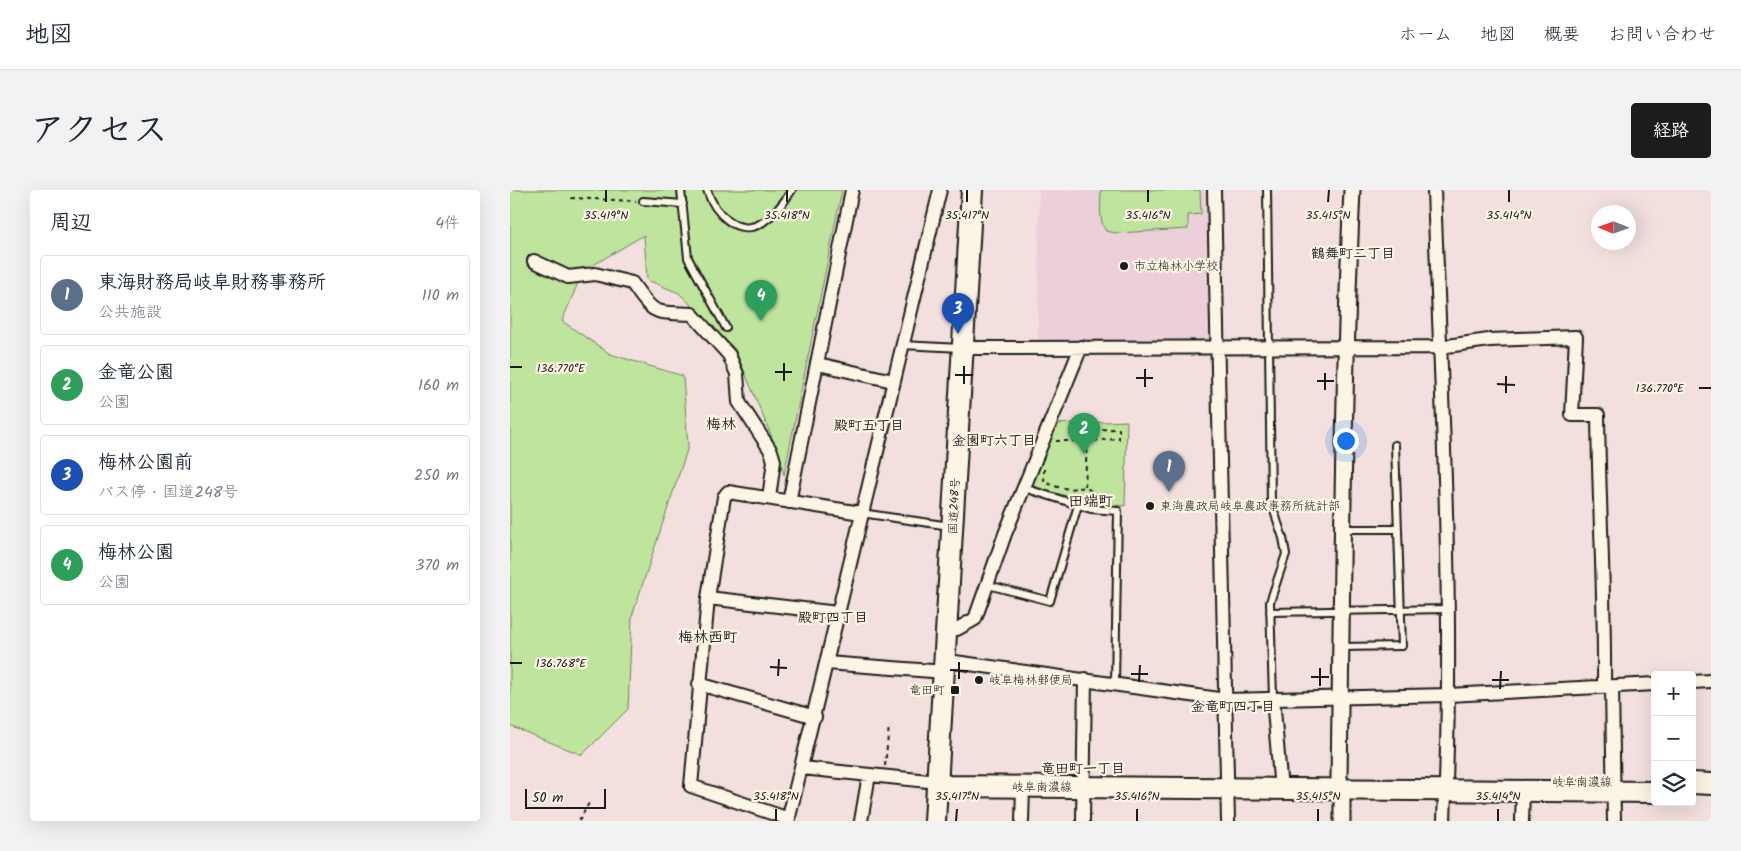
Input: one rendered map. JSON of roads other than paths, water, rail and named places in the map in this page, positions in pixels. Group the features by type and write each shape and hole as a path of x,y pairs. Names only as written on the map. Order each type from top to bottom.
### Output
{"main road":[{"name":"国道248号","path":"950,667 957,629 972,190"},
{"name":"国道248号","path":"946,821 944,783 954,527 966,348 982,190"},
{"name":"国道248号","path":"935,821 944,783"},
{"name":"岐阜南濃線","path":"944,783 1612,787 1651,792"},
{"name":"岐阜南濃線","path":"944,783 1023,787 1084,783"},
{"name":"岐阜南濃線","path":"1446,786 1523,791 1651,783"},
{"path":"1696,783 1711,784"},
{"path":"1696,792 1711,792"}],"street":[{"path":"789,502 852,190"},
{"path":"861,513 728,492 724,497 708,598 691,786 789,820 815,717 861,513 940,190"},
{"path":"1214,190 1228,821"},
{"path":"1342,821 1340,611 1345,348 1352,190"},
{"path":"1434,190 1448,609 1449,695 1444,821"},
{"path":"534,261 568,277 595,274 632,283 648,306 657,312 692,314 730,355 737,374 739,402 771,450 774,461 769,498"},
{"path":"966,348 1218,349 1440,347 1489,340 1576,338 1572,414 1598,415 1599,511 1614,821"},
{"path":"957,629 975,619 1036,457 1081,347"},
{"path":"818,364 893,381"},
{"path":"708,598 838,612"},
{"path":"827,663 950,667 1086,679 1226,700 1449,695 1651,684"},
{"path":"1083,821 1086,679"},
{"path":"1696,682 1711,681"},
{"path":"699,684 815,717"},
{"path":"1273,698 1280,785"},
{"path":"802,768 944,783"},
{"path":"861,821 869,775"},
{"path":"1022,821 1023,787"},
{"path":"1522,821 1523,791"}],"lane":[{"path":"681,190 688,258 726,328"},
{"path":"707,190 715,210 725,220 750,227 763,223 792,190"},
{"path":"1267,190 1271,502 1283,538 1286,554 1280,577 1272,593 1270,612 1273,698"},
{"path":"643,201 683,204"},
{"path":"902,345 966,348"},
{"path":"1340,647 1402,646 1395,445"},
{"path":"1024,488 1078,505 1118,511 1115,684"},
{"path":"988,584 1050,601 1078,505"},
{"path":"861,513 954,527"},
{"path":"1343,529 1398,529"},
{"path":"1270,612 1448,609"}],"place":[{"name":"市立梅林小学校","path":"1124,266"},
{"name":"梅林公園","path":"761,321"},
{"name":"梅林公園前","path":"958,334"},
{"name":"金竜公園","path":"1084,454"},
{"name":"東海財務局岐阜財務事務所","path":"1169,492"},
{"name":"東海農政局岐阜農政事務所統計部","path":"1150,506"},
{"name":"岐阜梅林郵便局","path":"979,680"},
{"name":"竜田町","path":"955,690"}],"district":[{"name":"鶴舞町二丁目","path":"1353,253"},
{"name":"梅林","path":"721,424"},
{"name":"殿町五丁目","path":"869,425"},
{"name":"金園町六丁目","path":"994,440"},
{"name":"田端町","path":"1091,501"},
{"name":"殿町四丁目","path":"833,617"},
{"name":"梅林西町","path":"708,637"},
{"name":"金竜町四丁目","path":"1233,706"},
{"name":"竜田町一丁目","path":"1083,768"}]}
